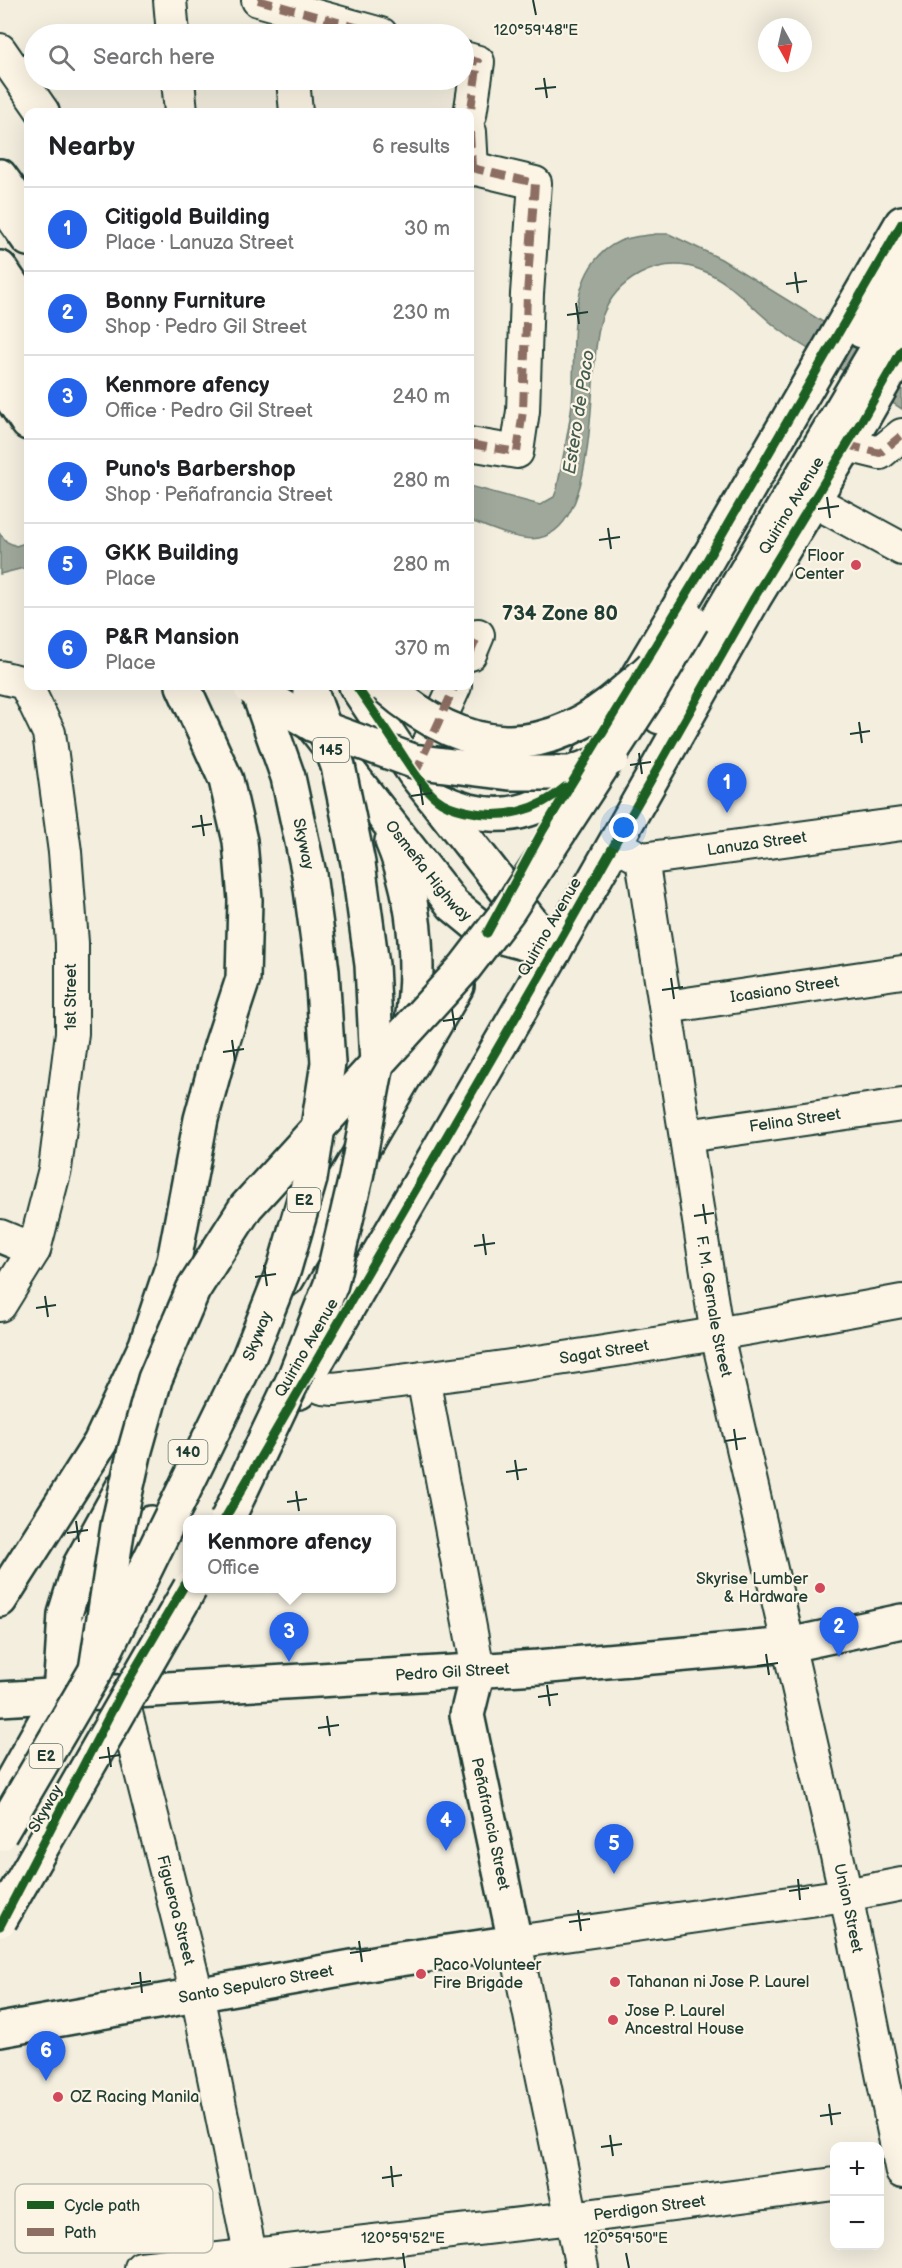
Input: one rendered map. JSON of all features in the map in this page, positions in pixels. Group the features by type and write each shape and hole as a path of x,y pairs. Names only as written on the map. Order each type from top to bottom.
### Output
{"main road":[{"path":"0,176 24,209"},
{"path":"0,199 24,233"},
{"name":"140","path":"0,1802 60,1695 220,1392 387,1107 542,832 703,567 902,223"},
{"path":"96,1670 118,1526 135,1449 155,1379 193,1290 246,1207 465,967 508,911 647,697 902,263"},
{"path":"0,268 24,303"},
{"path":"0,299 24,334"},
{"path":"254,690 314,725 413,761 509,773 571,773 616,757 660,717 902,307"},
{"path":"0,340 24,378"},
{"name":"Quirino Avenue","path":"228,1515 554,951 628,851 754,598 902,350"},
{"path":"0,381 24,417"},
{"path":"390,690 406,704 447,728 482,741 514,742 543,739 576,728 607,708 650,669 692,621"},
{"path":"0,1600 100,1443 146,1346 174,1261 201,1119 220,1046 243,979 245,900 240,841 225,780 185,690"},
{"name":"Skyway","path":"0,1834 96,1670 249,1357 284,1269 310,1179 328,1063 322,971 309,874 290,787 257,690"},
{"name":"Osmeña Highway","path":"285,690 453,905 487,933 554,951"},
{"path":"227,1515 296,1376 331,1284 356,1177 377,1064 372,965 358,863 338,766 310,690"},
{"path":"359,690 415,774 437,799 507,893 554,951"},
{"path":"340,761 385,728"},
{"path":"437,799 457,809 478,814 521,812 552,799 577,777"},
{"path":"380,814 397,853 408,893 415,935 416,977 410,1033 402,1066 387,1107"},
{"path":"60,1695 65,1614 80,1565 144,1449 166,1396 174,1343 174,1261"},
{"path":"0,1926 121,1692 183,1588"},
{"name":"Skyway","path":"0,1920 187,1593"},
{"name":"Pedro Gil Street","path":"0,1699 538,1667 789,1644 902,1621"},
{"name":"Peñafrancia Street","path":"478,1670 467,1715 515,1942"},
{"name":"Santo Sepulcro Street","path":"0,2030 197,1994 515,1942"}],"street":[{"path":"170,0 172,24"},
{"path":"280,11 337,24"},
{"path":"0,50 24,85"},
{"path":"28,90 40,108"},
{"path":"179,90 181,108"},
{"path":"294,90 296,108"},
{"path":"470,90 470,108"},
{"path":"474,170 535,183 527,294 523,411 517,452 474,445"},
{"path":"854,433 880,453 902,435"},
{"path":"812,500 902,550"},
{"name":"1st Street","path":"0,1305 34,1250 55,1169 70,1044 72,943 65,852 49,733 12,680"},
{"path":"415,774 453,690"},
{"name":"Lanuza Street","path":"628,851 902,824"},
{"name":"F. M. Gernale Street","path":"628,851 666,1007 717,1335 789,1644"},
{"name":"Icasiano Street","path":"666,1007 902,972"},
{"name":"Felina Street","path":"686,1136 902,1105"},
{"path":"0,1236 34,1250"},
{"name":"Sagat Street","path":"306,1381 323,1388 334,1389 423,1378 717,1335 902,1300"},
{"name":"Peñafrancia Street","path":"423,1378 478,1670"},
{"name":"Union Street","path":"789,1644 846,1895 902,2174"},
{"name":"Figueroa Street","path":"121,1692 197,1994 219,2113 252,2261"},
{"name":"Santo Sepulcro Street","path":"515,1942 846,1895 902,1884"},
{"name":"Peñafrancia Street","path":"515,1942 582,2268"},
{"path":"884,2178 902,2174"},
{"name":"Perdigon Street","path":"141,2268 252,2261 830,2185"}],"water":[{"name":"Estero de Paco","path":"669,234 721,259 826,324 902,359 902,409 785,334 723,281 693,267 670,265 655,268 640,274 622,287 608,304 602,317 597,340 583,475 573,505 559,527 539,538 531,539 513,536 474,522 474,487 540,505 554,497 571,414 574,336 581,290 589,270 601,253 624,239"},
{"path":"0,534 7,542 16,546 24,543 24,568 0,574"}],"marked path":[{"path":"258,0 345,24"},
{"path":"474,61 478,62 474,88"},
{"path":"471,108 474,90"},
{"path":"474,168 535,183 527,294 523,411 517,452 474,445"},
{"path":"847,445 880,453 902,435"},
{"path":"474,644 478,635"},
{"path":"415,774 453,690"}],"cycle path":[{"path":"487,933 542,832 703,567 902,223"},
{"path":"227,1515 554,951 754,598 902,350"},
{"path":"359,690 420,780 432,795 447,805 479,814 506,814 531,808 565,787"},
{"path":"0,1926 121,1693 183,1588"}],"place":[{"name":"Floor Center","path":"856,565"},
{"name":"Citigold Building","path":"727,813"},
{"name":"Skyrise Lumber & Hardware","path":"820,1588"},
{"name":"Bonny Furniture","path":"839,1657"},
{"name":"Kenmore afency","path":"289,1662"},
{"name":"Puno's Barbershop","path":"446,1851"},
{"name":"GKK Building","path":"614,1874"},
{"name":"Paco Volunteer Fire Brigade","path":"421,1974"},
{"name":"Tahanan ni Jose P. Laurel","path":"615,1982"},
{"name":"Jose P. Laurel Ancestral House","path":"613,2020"},
{"name":"P&R Mansion","path":"46,2081"},
{"name":"OZ Racing Manila","path":"58,2097"}],"district":[{"name":"734 Zone 80","path":"560,614"}]}
